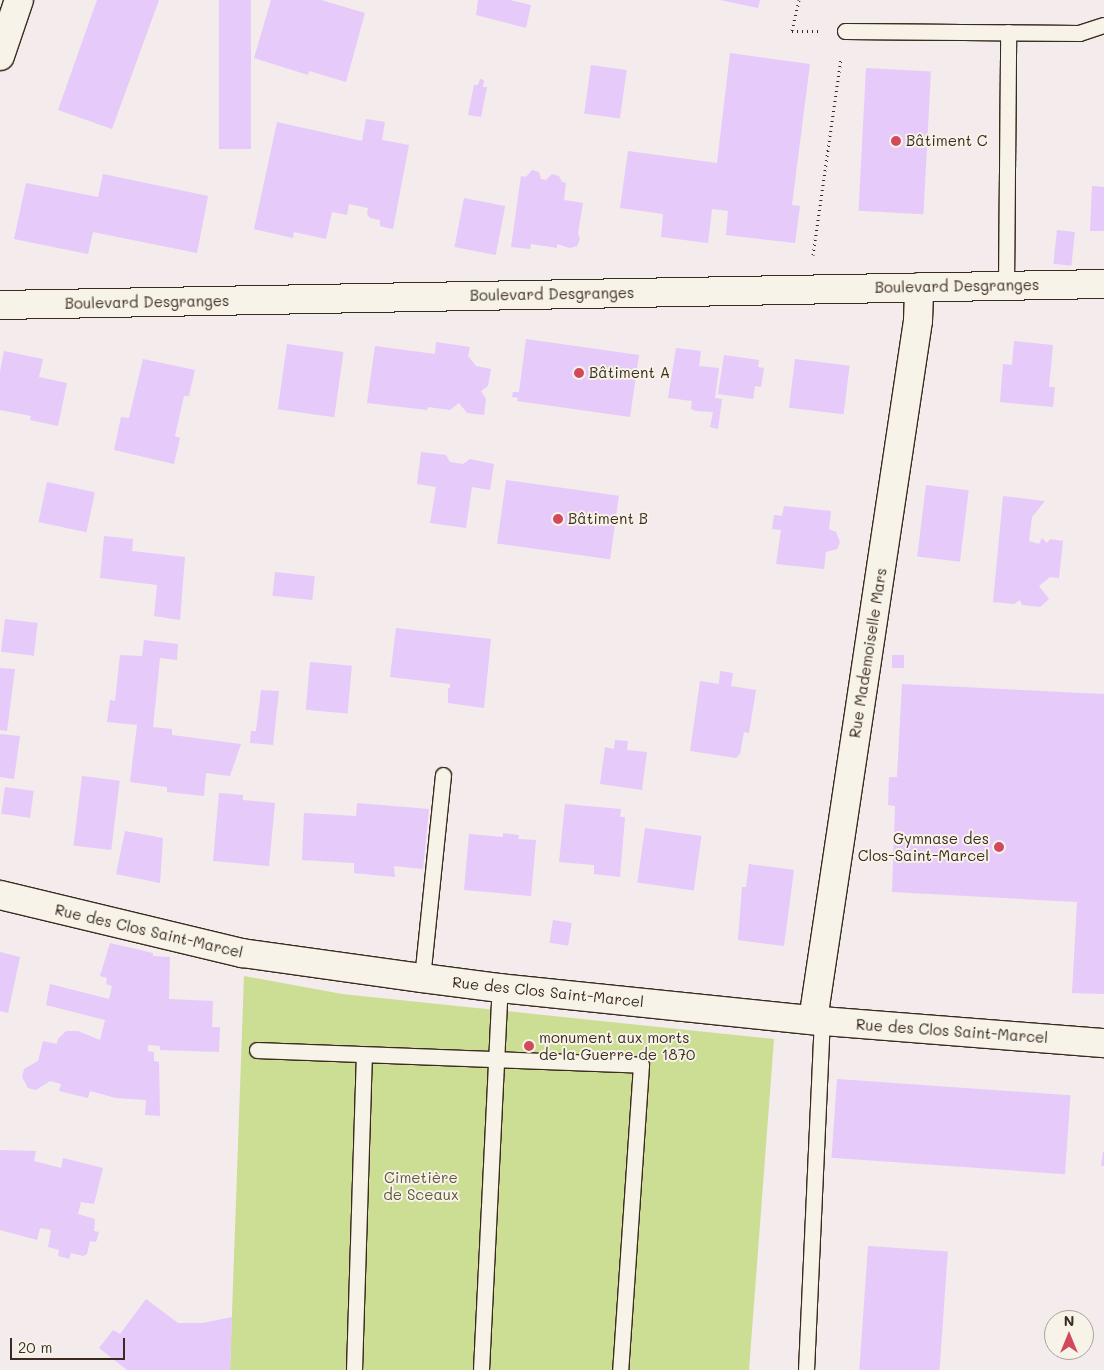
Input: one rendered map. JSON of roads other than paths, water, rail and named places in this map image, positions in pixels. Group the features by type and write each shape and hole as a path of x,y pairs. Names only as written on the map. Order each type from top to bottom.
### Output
{"street":[{"path":"0,56 19,0"},
{"name":"Boulevard Desgranges","path":"0,305 1104,284"},
{"name":"Rue Mademoiselle Mars","path":"818,1020 918,321 919,287"},
{"name":"Rue des Clos Saint-Marcel","path":"0,896 242,954 422,978 500,988 818,1020 1104,1042"}],"lane":[{"path":"845,30 1079,33 1104,25"},
{"path":"1006,286 1008,32"},
{"path":"422,978 443,775"},
{"path":"481,1370 500,988"},
{"path":"806,1370 818,1020"},
{"path":"257,1050 641,1065 620,1370"},
{"path":"354,1370 364,1055"}],"place":[{"name":"Bâtiment C","path":"896,141"},
{"name":"Bâtiment A","path":"579,373"},
{"name":"Bâtiment B","path":"558,519"},
{"name":"Gymnase des Clos-Saint-Marcel","path":"999,847"},
{"name":"monument aux morts de la Guerre de 1870","path":"529,1046"}],"park label":[{"name":"Cimetière de Sceaux","path":"421,1186"}]}
